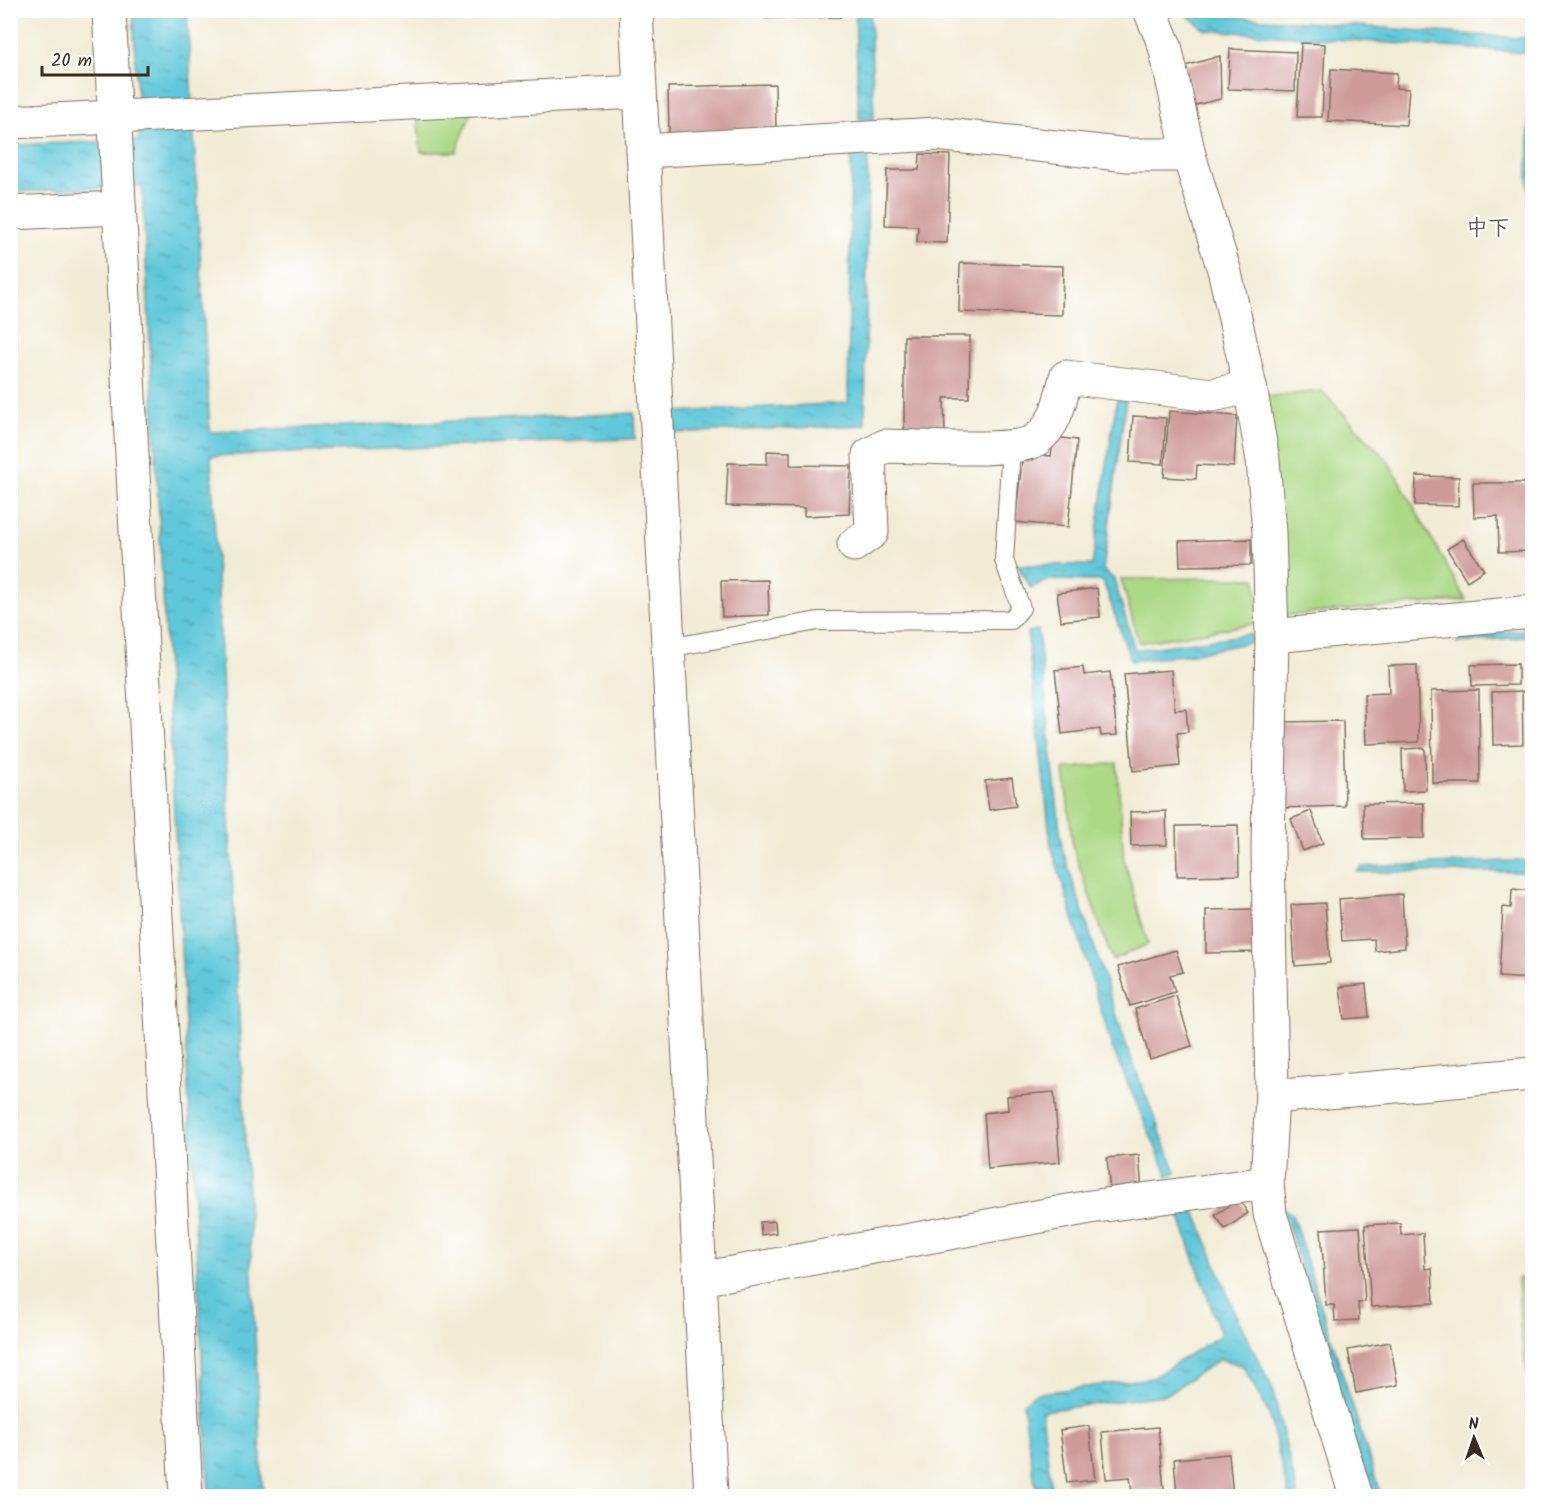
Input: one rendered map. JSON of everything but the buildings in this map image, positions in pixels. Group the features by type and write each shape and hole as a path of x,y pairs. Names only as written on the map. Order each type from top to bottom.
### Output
{"street":[{"path":"109,10 120,121 119,203 186,1497"},
{"path":"636,10 711,1497"},
{"path":"1150,10 1165,46 1189,155 1225,273 1250,387 1266,491 1272,636 1268,847 1272,1097 1267,1183 1270,1214 1356,1497"},
{"path":"10,122 120,121 201,113 640,92"},
{"path":"643,151 936,135 1128,155 1189,155"},
{"path":"10,213 119,203"},
{"path":"854,545 872,532 869,455 885,446 1011,447 1036,440 1054,419 1066,377 1212,395 1250,387"},
{"path":"1272,636 1533,612"},
{"path":"1272,1097 1533,1074"},
{"path":"700,1278 1090,1207 1267,1183"}],"lane":[{"path":"668,648 818,621 1011,620 1021,608 1004,560 1011,447"}],"green space":[{"path":"472,111 456,152 421,152 417,114"},
{"path":"1322,391 1388,461 1466,600 1280,616 1263,397"},
{"path":"1256,578 1258,623 1139,643 1121,579"},
{"path":"1117,763 1124,860 1148,944 1112,960 1073,848 1064,769"},
{"path":"1518,1278 1532,1279 1532,1393 1530,1393 1521,1333"}],"water":[{"path":"133,11 187,11 210,432 634,413 635,439 211,456 263,1496 209,1496 142,186 11,192 10,145 139,140"},
{"path":"855,11 870,11 874,119 859,119"},
{"path":"1182,11 1209,11 1214,15 1517,38 1532,37 1532,68 1530,53 1205,30"},
{"path":"1530,79 1532,80 1532,235 1528,183"},
{"path":"851,156 868,157 865,425 674,433 673,412 848,403"},
{"path":"1117,398 1126,400 1103,570 1114,579 1135,650 1251,634 1252,642 1191,654 1131,661 1103,581 1049,580 1031,588 1017,565 1092,565"},
{"path":"1532,629 1532,636 1457,643 1459,636"},
{"path":"1038,630 1062,848 1129,1053 1176,1172 1168,1176 1112,1047 1051,845 1027,632"},
{"path":"1532,860 1532,872 1357,872 1361,867"},
{"path":"1283,1208 1292,1214 1381,1496 1371,1496"},
{"path":"1195,1211 1235,1313 1272,1387 1298,1496 1289,1496 1269,1414 1243,1366 1220,1359 1165,1395 1042,1411 1052,1496 1037,1496 1023,1404 1034,1394 1152,1378 1221,1335 1179,1215"}],"district":[{"name":"中下","path":"1488,229"}]}
